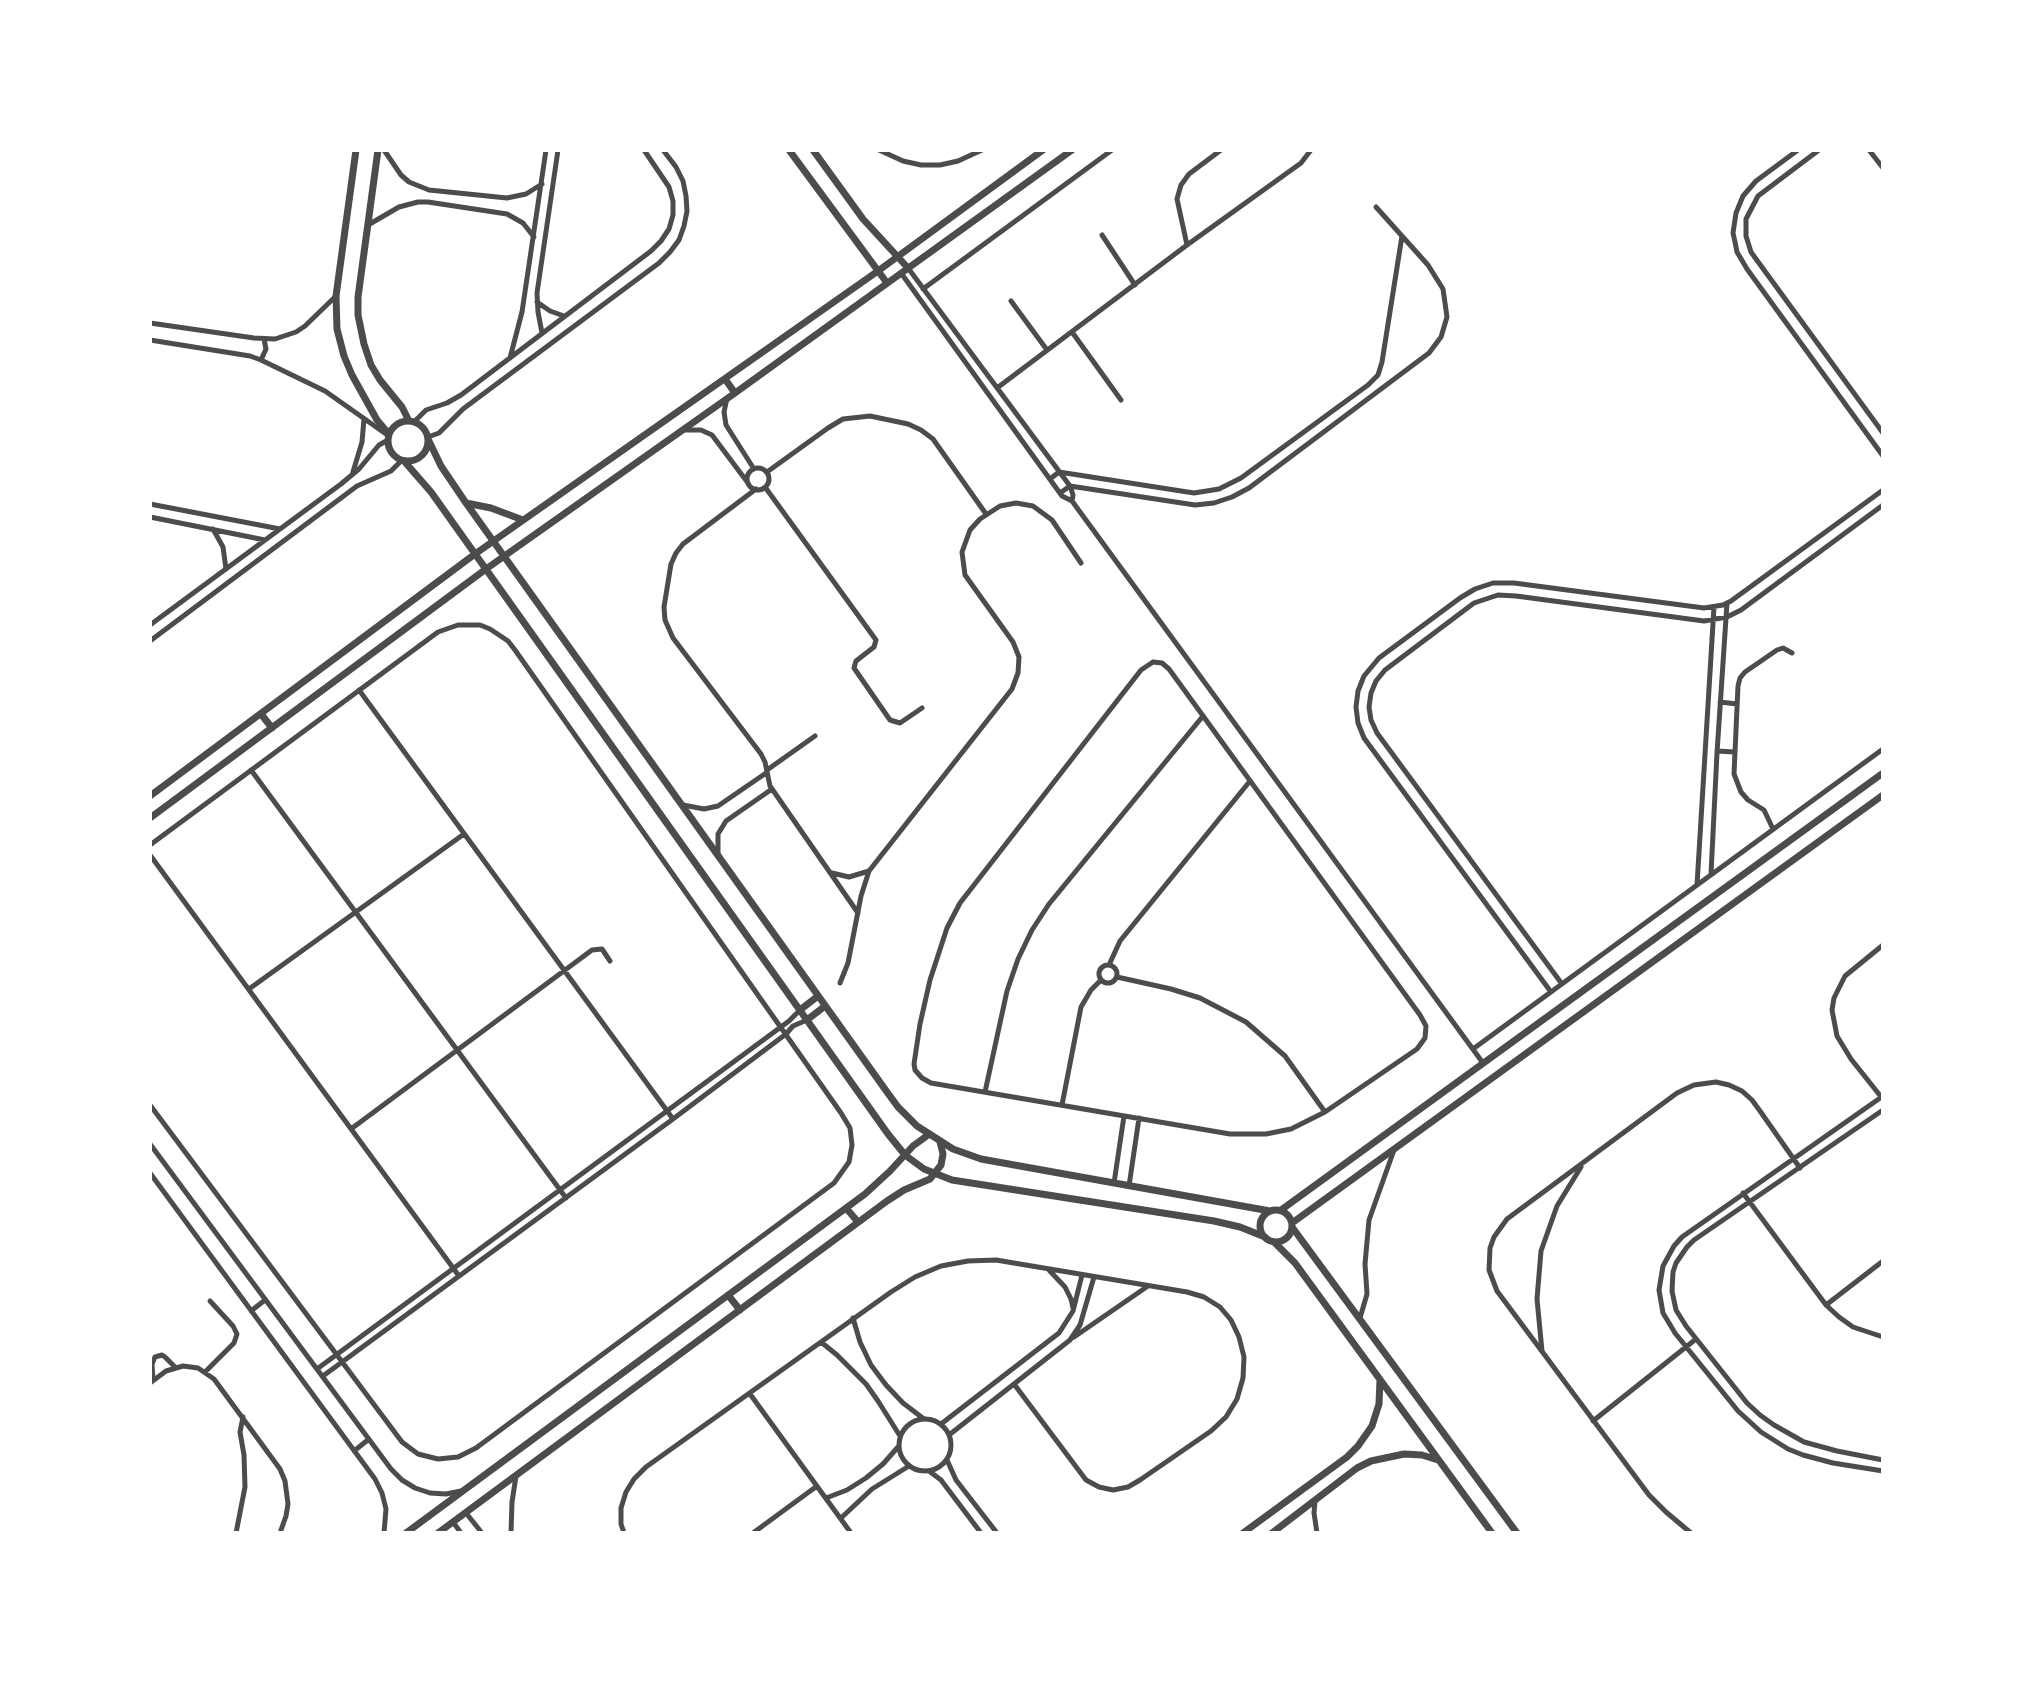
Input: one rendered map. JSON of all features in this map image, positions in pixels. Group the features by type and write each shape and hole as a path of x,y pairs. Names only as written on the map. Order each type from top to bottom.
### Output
{"street":[{"path":"356,150 336,296 337,329 344,356 377,420 388,436 391,453 403,461 431,492 905,1155 935,1175 961,1182 1214,1221 1240,1227 1274,1242 1294,1263 1492,1533"},
{"path":"378,150 358,297 360,332 371,365 380,381 411,421 423,428 441,466 466,503 898,1107 940,1142 981,1159 1270,1211 1281,1210 1883,773"},
{"path":"384,150 401,176 429,190 507,198 526,194 542,184"},
{"path":"510,358 519,327 546,150"},
{"path":"542,333 537,301 558,150"},
{"path":"150,625 351,476 397,424 411,421 426,410 454,399 651,251 669,229 673,208 669,187 644,150"},
{"path":"428,438 439,433 463,409 670,252 679,240 684,225 687,211 686,196 683,181 663,150"},
{"path":"789,150 887,283"},
{"path":"813,150 863,219 897,256 917,293 1060,493 1064,498 1072,501 1483,1063"},
{"path":"879,150 903,161 921,165 940,165 958,161 982,150"},
{"path":"150,796 523,520 878,271 1043,150"},
{"path":"150,818 486,569 1072,150"},
{"path":"917,293 1112,150"},
{"path":"1187,245 1178,199 1180,185 1189,174 1221,150"},
{"path":"997,387 1187,245 1301,164 1311,150"},
{"path":"1798,150 1756,181 1743,196 1734,223 1733,233 1737,252 1883,456"},
{"path":"1819,150 1758,196 1746,219 1746,236 1756,260 1883,433"},
{"path":"1869,150 1883,168"},
{"path":"368,225 399,207 428,202 507,214 523,224 534,238"},
{"path":"1060,493 1070,486 1185,504 1205,505 1223,501 1249,488 1429,353 1441,337 1447,317 1446,298 1439,280 1428,265 1376,207"},
{"path":"1101,235 1135,285"},
{"path":"1050,478 1059,472 1186,492 1211,491 1240,478 1374,380 1381,368 1402,236"},
{"path":"904,270 924,288 1070,486 1072,501"},
{"path":"150,323 275,339 296,332 305,326 336,296"},
{"path":"537,301 550,311 564,316"},
{"path":"1011,301 1047,350"},
{"path":"1072,332 1121,400"},
{"path":"261,360 266,349 264,339"},
{"path":"150,340 250,356 261,360 314,385 388,436"},
{"path":"725,379 735,393"},
{"path":"1354,395 1362,404"},
{"path":"727,398 724,411 726,425 754,469"},
{"path":"767,472 843,419 870,417 908,424 921,429 933,439 986,514"},
{"path":"351,476 362,442 364,418"},
{"path":"682,430 701,430 712,435 748,483 756,489"},
{"path":"150,641 357,486 391,471 403,461 421,456 428,445 428,438"},
{"path":"639,440 649,453"},
{"path":"748,483 748,476 754,469 761,468 767,472 769,482 765,487 756,489 679,549 671,564 664,607 667,627 761,754 772,789 858,913"},
{"path":"765,487 876,640 875,646 856,661 854,666 885,712 893,722 900,723 922,708"},
{"path":"1551,992 1375,754 1360,730 1356,715 1356,699 1364,676 1373,663 1467,593 1492,583 1514,583 1704,608 1727,603 1883,490"},
{"path":"466,503 490,508 523,520"},
{"path":"150,504 280,529"},
{"path":"840,983 848,963 869,872 1016,681 1019,657 1013,642 968,580 963,567 962,552 966,537 974,524 986,514 1008,504 1025,504 1040,510 1052,520 1081,563"},
{"path":"1562,984 1374,726 1370,714 1371,693 1376,681 1385,670 1474,603 1498,595 1699,620 1727,617 1741,610 1883,505"},
{"path":"150,517 268,538 277,546"},
{"path":"213,530 223,547 226,568"},
{"path":"1825,533 1833,543"},
{"path":"1711,874 1727,603"},
{"path":"1697,885 1714,607"},
{"path":"150,845 438,632 458,624 480,625 500,634 515,650 846,1120 852,1137 851,1154 840,1177 476,1448 458,1457 438,1459 428,1458 402,1442 150,1105"},
{"path":"1773,829 1764,810 1748,800 1737,786 1734,774 1738,682 1745,672 1779,649 1784,648 1792,653"},
{"path":"1153,662 1166,666 1203,716 1426,1026 1425,1038 1417,1048 1325,1112 1291,1129 1253,1135 1230,1134 926,1081 918,1074 914,1064 922,1013 947,928 960,903 1058,774 1144,667 1153,662"},
{"path":"359,690 673,1119"},
{"path":"1720,702 1737,704"},
{"path":"261,714 272,728"},
{"path":"985,1092 1007,991 1018,959 1032,930 1049,904 1203,716"},
{"path":"682,805 704,809 718,806 815,736"},
{"path":"1473,1049 1883,748"},
{"path":"1705,752 1734,752"},
{"path":"251,770 566,1198"},
{"path":"1109,965 1120,941 1250,781"},
{"path":"718,856 718,834 726,821 772,789"},
{"path":"1274,1242 1279,1242 1288,1236 1292,1225 1883,795"},
{"path":"249,989 464,834"},
{"path":"150,855 459,1276"},
{"path":"1457,863 1467,856"},
{"path":"831,872 849,877 869,872"},
{"path":"1883,945 1845,976 1834,998 1832,1010 1837,1036 1851,1059 1882,1098 1682,1237 1674,1245 1663,1266 1659,1290 1668,1324 1738,1411 1755,1427 1774,1441 1818,1460 1883,1471"},
{"path":"351,1129 594,949 602,949 610,961"},
{"path":"1104,965 1109,965 1116,969 1117,977 1111,983 1105,983 1098,975 1099,970 1104,965"},
{"path":"1117,977 1200,998 1246,1022 1285,1056 1325,1112"},
{"path":"1062,1105 1081,1007 1091,990 1101,980"},
{"path":"317,1369 789,1021 818,996"},
{"path":"323,1376 673,1119 786,1034 797,1023 807,1020 825,1006"},
{"path":"1691,1533 1649,1495 1497,1291 1489,1270 1490,1248 1494,1237 1507,1219 1677,1093 1702,1083 1716,1082 1742,1091 1752,1100 1800,1168"},
{"path":"1883,1110 1694,1240 1676,1263 1672,1282 1673,1301 1681,1319 1747,1403 1774,1425 1804,1442 1883,1460"},
{"path":"1114,1183 1124,1116"},
{"path":"1129,1186 1139,1118"},
{"path":"406,1533 846,1208 882,1179 928,1134"},
{"path":"438,1533 858,1222 896,1195 930,1179 935,1175 943,1159 940,1142"},
{"path":"150,1144 391,1469 415,1488 438,1494 461,1491"},
{"path":"1360,1318 1367,1294 1365,1264 1368,1220 1395,1149"},
{"path":"1543,1353 1537,1299 1537,1275 1541,1251 1557,1206 1584,1163"},
{"path":"150,1173 375,1479 386,1509 384,1533"},
{"path":"1743,1193 1826,1305 1853,1327 1883,1337"},
{"path":"846,1208 858,1222"},
{"path":"1281,1210 1288,1215 1292,1225 1517,1533"},
{"path":"1265,1238 1260,1223 1265,1214 1270,1211"},
{"path":"624,1533 621,1524 621,1508 626,1492 645,1467 750,1394 853,1318 915,1277 941,1266 968,1260 996,1260 1187,1292 1204,1297 1220,1307 1231,1320 1239,1337 1244,1357 1243,1378 1237,1399 1226,1417 1211,1431 1128,1487 1113,1490 1099,1487 1086,1480 1076,1470 1014,1384"},
{"path":"1826,1305 1883,1261"},
{"path":"1047,1268 1065,1287 1071,1299 1073,1311"},
{"path":"941,1424 1059,1333 1073,1311 1082,1275"},
{"path":"1070,1340 1080,1325 1094,1277"},
{"path":"950,1435 1108,1311 1148,1286"},
{"path":"728,1295 740,1310"},
{"path":"251,1311 265,1300"},
{"path":"206,1372 234,1343 237,1334 233,1326 210,1301"},
{"path":"853,1318 860,1342 871,1365 886,1385 903,1403 924,1419 941,1424 950,1435 951,1452 947,1460 936,1469 929,1471 919,1471 909,1466 903,1461 898,1447 900,1436 909,1424 924,1419"},
{"path":"1593,1421 1696,1339"},
{"path":"821,1342 866,1384 900,1436"},
{"path":"152,1382 152,1364 155,1357 162,1355 175,1368"},
{"path":"152,1382 175,1368 191,1366 206,1372 214,1379 274,1458 285,1481 288,1504 280,1533"},
{"path":"1243,1533 1335,1466 1358,1446 1371,1426 1379,1404 1380,1380"},
{"path":"750,1394 851,1533"},
{"path":"236,1533 245,1487 240,1432 243,1418"},
{"path":"354,1451 369,1439"},
{"path":"826,1498 847,1490 866,1478 898,1447"},
{"path":"1272,1533 1344,1477 1371,1461 1404,1454 1422,1455 1438,1460"},
{"path":"947,1460 952,1474 997,1533"},
{"path":"841,1518 872,1489 909,1466"},
{"path":"1335,1466 1344,1477"},
{"path":"929,1471 941,1480 981,1533"},
{"path":"511,1533 516,1476"},
{"path":"753,1533 817,1486"},
{"path":"1315,1501 1317,1533"},
{"path":"466,1513 482,1533"},
{"path":"453,1522 461,1533"}]}
